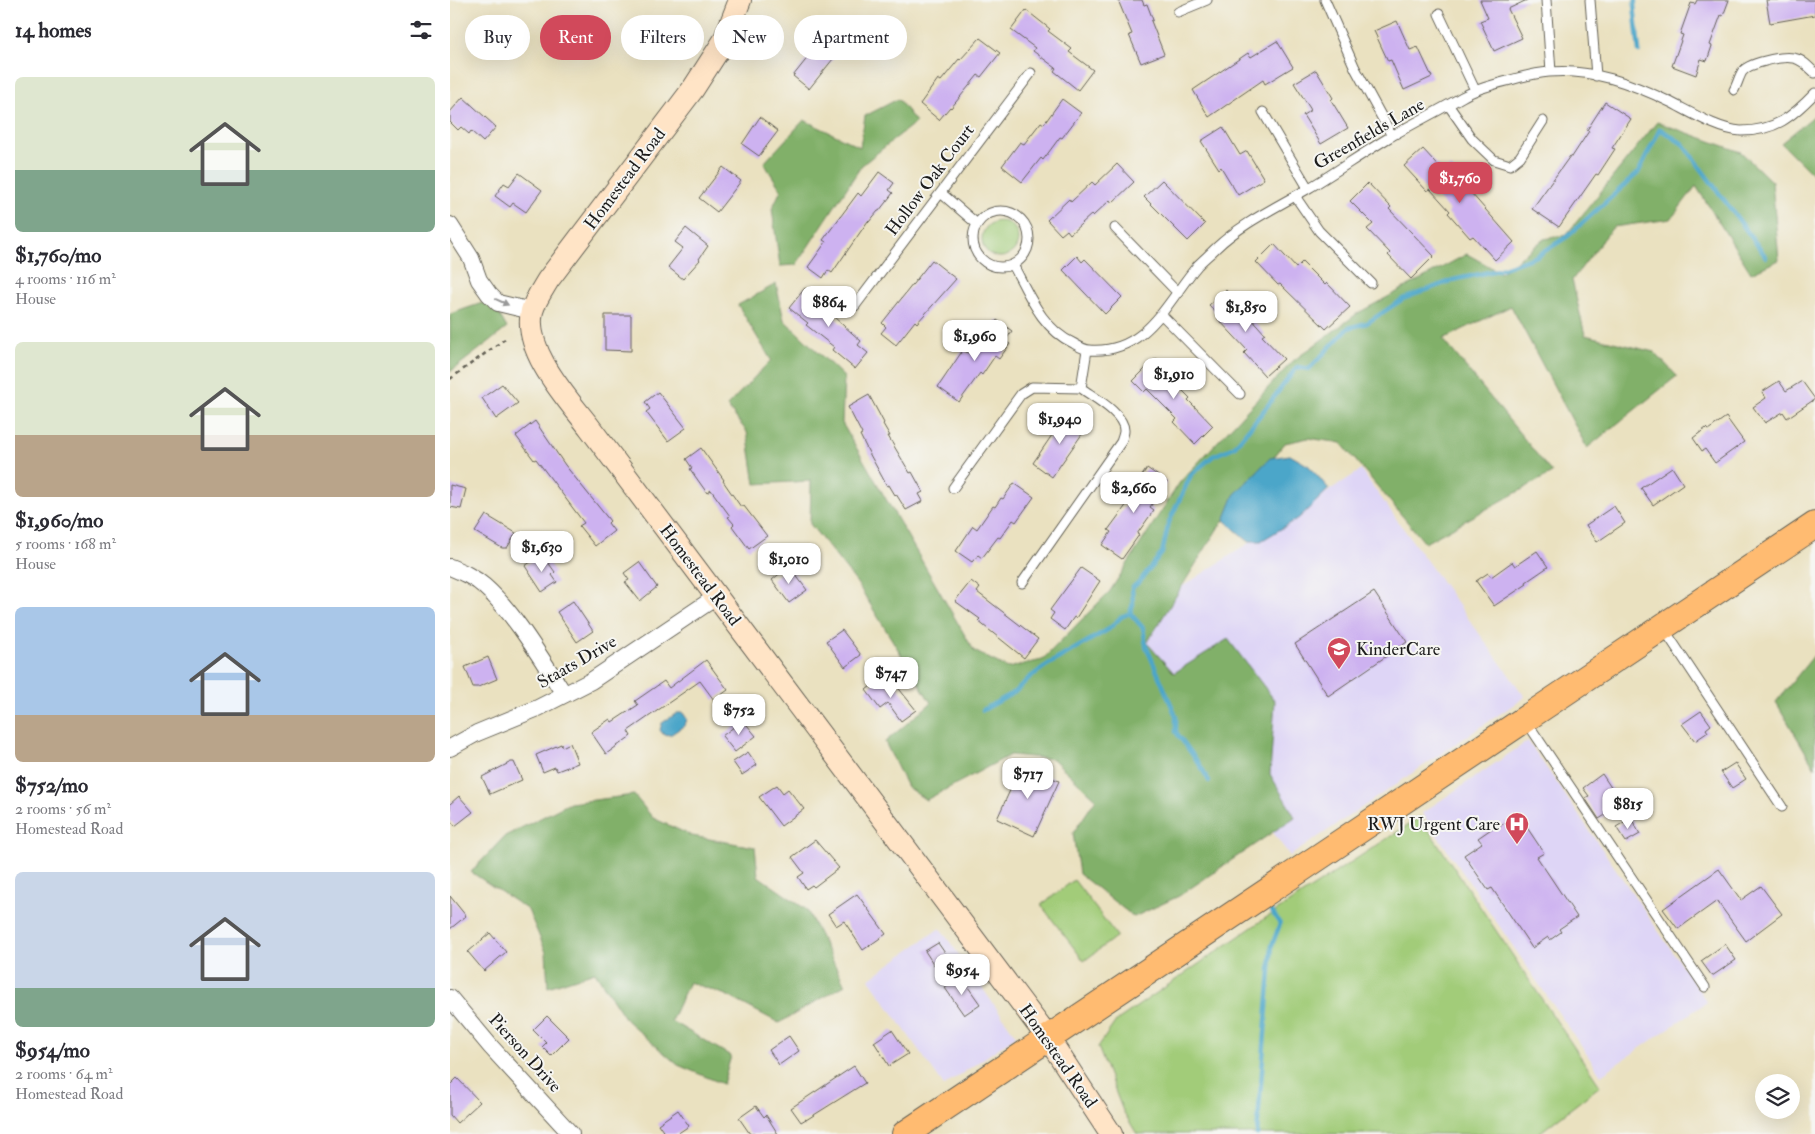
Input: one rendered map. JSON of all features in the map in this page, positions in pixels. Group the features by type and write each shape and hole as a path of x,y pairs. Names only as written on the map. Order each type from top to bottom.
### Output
{"main road":[{"path":"904,1134 1815,524"}],"street":[{"name":"Homestead Road","path":"740,0 724,41 714,58 683,103 548,280 539,295 532,312 532,336 537,352 544,365 716,597 1048,1038 1111,1134"},
{"path":"450,226 471,258 479,280 488,294 498,303 532,312"},
{"path":"450,567 465,573 497,599 564,694"},
{"name":"Staats Drive","path":"450,748 477,733 524,714 591,681 716,597"},
{"name":"Pierson Drive","path":"450,998 571,1134"}],"lane":[{"path":"1178,12 1207,0"},
{"path":"1325,0 1355,68 1392,136"},
{"path":"1546,0 1551,72"},
{"path":"1590,0 1596,76"},
{"path":"1439,14 1475,90"},
{"path":"1734,90 1742,72 1749,65 1783,58 1795,58 1805,63 1815,73"},
{"name":"Greenfields Lane","path":"1087,350 1104,350 1125,344 1142,335 1178,293 1198,265 1245,226 1392,136 1475,90 1518,78 1551,72 1596,76 1613,79 1647,91 1712,123 1738,131 1763,129 1781,123 1799,110 1815,93"},
{"name":"Hollow Oak Court","path":"855,306 1032,73"},
{"path":"1449,106 1472,139 1494,160 1510,165 1520,157 1543,121"},
{"path":"1263,112 1308,188"},
{"path":"941,193 977,224"},
{"path":"1295,196 1320,231 1371,283"},
{"path":"1001,210 1019,217 1029,232 1030,242 1027,252 1021,259 1004,267 987,263 980,258 975,250 973,242 977,224 991,212 1001,210"},
{"path":"1115,228 1178,293"},
{"path":"1013,264 1040,315 1050,328 1066,340 1087,350 1081,388"},
{"path":"1161,314 1240,394"},
{"path":"953,488 1021,394 1032,387 1081,388 1111,410 1121,420 1125,430 1121,442 1022,583"},
{"path":"1662,627 1782,807"},
{"path":"1524,718 1705,987"}],"path":[{"path":"450,379 505,339"}],"shaded area":[{"path":"1361,470 1525,697 1290,856 1125,624"},
{"path":"1528,741 1707,1002 1601,1075 1422,813"},
{"path":"940,928 1016,1036 944,1086 869,979"}],"green space":[{"path":"898,99 916,122 862,165 796,265 780,266 772,209 781,190 764,163 804,120 860,147 865,116"},
{"path":"1815,115 1815,177 1781,143"},
{"path":"1657,122 1741,152 1772,182 1779,260 1751,273 1696,186 1671,219 1613,227 1572,280 1585,335 1654,352 1677,376 1587,448 1511,306 1443,339 1552,473 1425,543 1341,443 1308,438 1285,443 1218,528 1147,643 1174,673 1228,639 1275,701 1270,774 1295,817 1179,896 1134,917 1079,874 1073,833 1096,799 1053,759 1010,755 926,800 907,787 885,742 931,703 857,583 810,524 811,481 755,484 747,432 727,406 771,360 738,305 776,284 784,320 844,377 842,423 974,651 1008,668 1042,660 1110,591 1180,482 1293,361 1358,313 1467,254 1501,273 1544,239 1566,235"},
{"path":"1000,221 1013,226 1018,239 1013,252 1000,257 987,252 982,239 987,226"},
{"path":"491,300 507,328 450,372 450,314"},
{"path":"1815,654 1815,768 1776,702"},
{"path":"634,795 653,818 692,836 755,847 758,876 807,910 845,985 779,1023 726,995 689,982 671,1021 731,1056 723,1084 678,1065 627,1021 595,972 548,987 546,952 528,910 471,872 505,836 570,803"},
{"path":"1420,817 1600,1086 1538,1134 1137,1134 1123,1111 1098,1047 1116,1021 1261,921"},
{"path":"1074,880 1117,936 1084,961 1041,905"}],"water":[{"path":"1290,455 1309,466 1329,489 1299,518 1261,541 1248,541 1224,520 1234,495 1270,458"},
{"path":"677,713 683,713 687,719 685,725 670,735 663,734 660,730 662,723"}],"building":[{"path":"1118,0 1142,0 1144,5 1147,4 1153,20 1151,21 1164,54 1141,63 1129,35 1132,34"},
{"path":"1480,0 1527,0 1508,9 1522,38 1494,51 1480,21 1488,18"},
{"path":"1697,0 1729,0 1723,16 1721,15 1710,45 1712,46 1707,61 1701,59 1696,75 1672,66 1683,35 1680,34 1691,3 1695,4"},
{"path":"1766,0 1815,0 1815,15 1770,23"},
{"path":"1026,10 1050,29 1048,31 1072,49 1069,52 1093,70 1078,90 1054,71 1056,68 1033,51 1035,48 1011,30"},
{"path":"1397,21 1410,50 1418,47 1432,77 1404,90 1391,60 1388,61 1374,31"},
{"path":"980,38 1000,53 981,77 978,75 939,120 920,104 938,79 941,81"},
{"path":"1277,41 1293,67 1265,84 1263,80 1209,117 1193,90 1248,53 1251,57"},
{"path":"806,60 832,60 809,89 793,76"},
{"path":"1316,70 1348,128 1321,144 1303,115 1311,110 1294,83"},
{"path":"463,97 496,127 483,142 471,131 469,134 461,127 458,130 450,122 450,112"},
{"path":"1062,99 1081,113 1062,138 1060,137 1043,160 1041,158 1022,182 1002,166 1020,142 1024,144 1041,122 1044,124"},
{"path":"1605,102 1631,119 1612,148 1615,149 1598,175 1596,174 1559,227 1532,209 1570,156 1572,157"},
{"path":"760,117 778,131 759,156 742,144"},
{"path":"1223,127 1240,155 1247,151 1264,179 1238,195 1221,167 1219,169 1201,141"},
{"path":"1423,149 1445,173 1451,167 1514,242 1495,260 1473,236 1470,238 1448,213 1450,211 1430,189 1427,191 1404,166"},
{"path":"1117,164 1134,182 1112,203 1110,200 1070,234 1067,230 1061,235 1047,220 1069,199 1071,202 1092,182 1095,185"},
{"path":"723,167 741,181 717,212 699,198"},
{"path":"879,172 894,183 889,190 893,193 879,211 868,221 832,273 828,270 823,278 808,267 826,242 823,240 858,193 861,196"},
{"path":"519,173 542,190 526,212 513,203 510,207 495,196 504,183 509,186"},
{"path":"1162,180 1205,224 1188,241 1144,197"},
{"path":"1368,183 1391,207 1389,209 1434,256 1411,279 1367,229 1373,224 1350,201"},
{"path":"686,228 708,246 700,260 683,279 668,267 683,248 675,242"},
{"path":"1274,244 1296,268 1302,262 1325,285 1327,283 1350,307 1326,329 1256,262"},
{"path":"1077,256 1082,262 1085,259 1122,297 1105,314 1063,270"},
{"path":"932,260 956,279 917,323 915,321 896,345 881,333 886,327 882,323"},
{"path":"805,288 829,307 826,310 861,341 858,345 868,353 855,369 832,350 834,347 806,325 808,323 789,308"},
{"path":"1226,290 1265,334 1262,336 1284,359 1265,376 1244,353 1247,350 1218,319 1220,317 1209,305"},
{"path":"605,315 631,315 631,351 605,350"},
{"path":"997,320 1012,331 1005,341 1010,344 999,359 995,356 982,375 980,373 959,402 938,387 963,350 968,353 976,342 979,344"},
{"path":"1156,358 1178,379 1174,382 1213,426 1195,444 1174,422 1177,419 1147,389 1144,392 1133,381"},
{"path":"1779,381 1786,391 1802,381 1815,399 1787,418 1783,412 1765,423 1753,407 1766,398 1762,392"},
{"path":"502,384 518,403 496,419 482,398"},
{"path":"658,392 686,428 668,441 646,412 650,409 645,402"},
{"path":"869,395 890,436 888,436 923,492 919,494 923,501 906,510 889,485 887,486 860,435 862,434 848,407"},
{"path":"1067,413 1087,427 1052,477 1033,463"},
{"path":"1726,417 1744,442 1715,463 1705,449 1702,451 1693,438"},
{"path":"535,421 565,465 610,521 608,523 614,531 595,546 579,526 584,523 536,459 534,460 516,436"},
{"path":"701,448 741,507 744,506 767,536 749,549 732,526 734,524 728,517 730,516 711,490 707,493 690,469 692,468 686,459"},
{"path":"1672,467 1683,484 1653,505 1641,488"},
{"path":"1147,468 1167,482 1150,507 1154,510 1122,559 1102,545 1111,532 1108,530 1133,496 1130,494"},
{"path":"1014,483 1034,497 1016,522 1013,520 982,558 978,555 972,562 956,551 973,526 977,529 993,506 995,507 1001,498 1003,499"},
{"path":"450,485 466,489 461,509 450,507"},
{"path":"1614,506 1625,523 1597,542 1586,525"},
{"path":"486,515 516,533 507,548 502,548 475,532"},
{"path":"1537,551 1548,567 1494,606 1476,581 1488,573 1491,577 1512,562 1515,566"},
{"path":"542,554 555,572 552,575 557,582 542,592 525,566"},
{"path":"639,562 657,587 640,601 625,582 629,580 624,573"},
{"path":"789,566 807,590 789,603 772,580"},
{"path":"1081,568 1100,581 1076,618 1074,617 1065,630 1050,619 1054,613 1050,610"},
{"path":"971,581 980,588 977,592 1038,639 1024,658 978,621 980,619 955,601"},
{"name":"KinderCare","path":"1374,592 1407,642 1328,696 1295,644"},
{"path":"573,601 593,631 577,642 557,612"},
{"path":"842,630 861,655 845,667 826,641"},
{"path":"488,657 497,679 478,687 473,687 465,667"},
{"path":"706,660 728,690 714,700 700,681 628,731 631,736 606,754 591,732 610,719 612,722 638,705 635,701 664,681 669,688"},
{"path":"882,677 891,689 896,685 916,710 901,721 888,703 880,709 866,690"},
{"path":"1701,711 1711,725 1706,729 1708,732 1695,741 1682,724"},
{"path":"743,720 756,736 735,752 722,736"},
{"path":"570,743 578,763 557,771 555,767 543,772 536,755 561,744 562,747"},
{"path":"748,752 757,765 742,775 733,762"},
{"path":"514,762 522,780 490,794 482,777"},
{"path":"1735,763 1746,779 1732,788 1721,772"},
{"path":"1022,764 1059,781 1034,836 997,819"},
{"path":"1602,774 1616,795 1604,803 1610,812 1599,819 1585,798 1589,796 1583,788"},
{"path":"777,785 783,793 788,789 804,809 781,826 759,797"},
{"path":"459,796 473,812 455,826 450,820 450,804"},
{"path":"1520,817 1544,853 1537,857 1577,917 1559,929 1561,932 1550,940 1548,937 1532,948 1492,888 1488,890 1464,855 1482,843 1478,838 1497,825 1498,827 1508,821 1510,824"},
{"path":"1631,818 1640,834 1626,842 1616,827"},
{"path":"815,840 839,868 814,887 812,885 806,889 798,877 804,873 792,857"},
{"path":"1719,869 1741,900 1761,886 1782,914 1746,941 1717,901 1678,929 1663,909"},
{"path":"857,894 886,934 863,950 844,921 836,926 828,914"},
{"path":"450,896 466,916 450,929"},
{"path":"490,933 506,952 484,971 468,952"},
{"path":"938,943 947,956 934,965 925,951"},
{"path":"1725,944 1736,960 1712,976 1701,961"},
{"path":"961,977 980,1004 964,1015 945,988"},
{"path":"547,1016 569,1038 551,1056 542,1047 546,1043 533,1030"},
{"path":"892,1030 908,1054 889,1066 874,1042"},
{"path":"789,1036 799,1051 779,1065 769,1050"},
{"path":"854,1066 865,1083 801,1122 791,1108"},
{"path":"457,1078 480,1102 457,1123 450,1115 450,1085"},
{"path":"756,1106 764,1117 766,1115 778,1134 750,1134 739,1118"},
{"path":"678,1110 689,1126 677,1134 665,1134 658,1124"}],"waterway":[{"path":"1636,0 1634,5 1639,51"},
{"path":"983,710 1015,692 1029,678 1047,665 1109,629 1121,617 1130,613 1133,604 1132,588 1140,581 1162,553 1169,522 1191,475 1213,456 1234,447 1297,367 1309,369 1348,328 1367,323 1403,299 1453,280 1498,270 1537,256 1568,236 1638,173 1660,129 1683,144 1766,257"},
{"path":"1130,613 1143,628 1146,646 1176,716 1176,732 1209,781"},
{"path":"1257,1134 1272,945 1280,924 1271,910"}],"place":[{"name":"KinderCare","path":"1339,670"},
{"name":"RWJ Urgent Care","path":"1517,845"}]}
